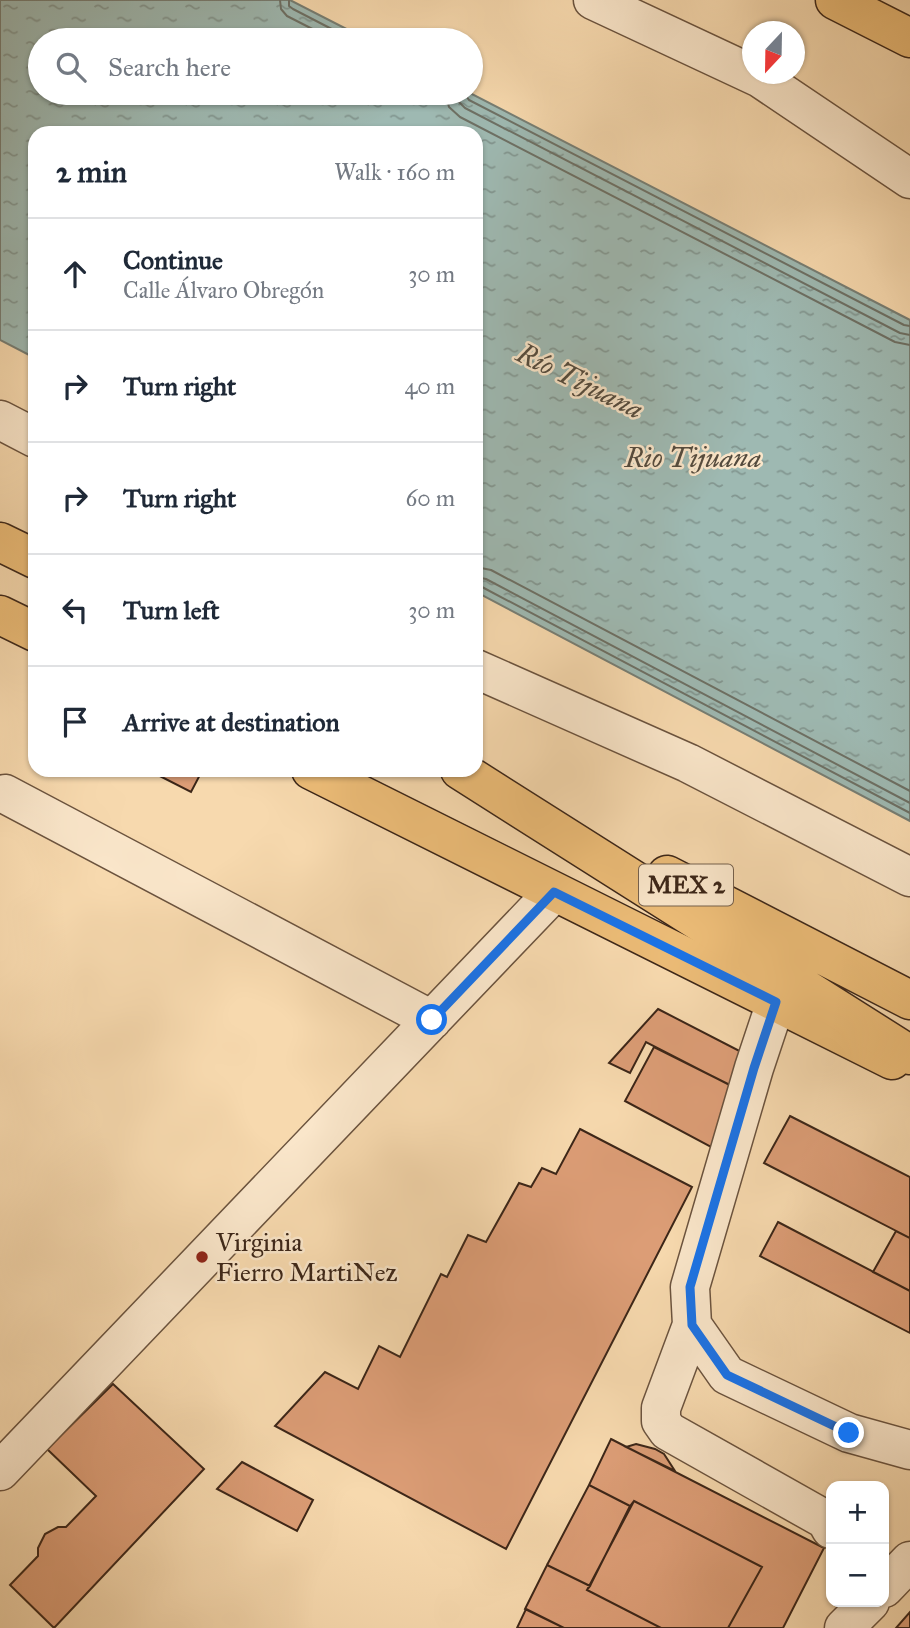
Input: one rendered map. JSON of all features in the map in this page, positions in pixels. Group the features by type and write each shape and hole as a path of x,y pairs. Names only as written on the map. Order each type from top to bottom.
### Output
{"main road":[{"path":"835,0 910,38"},
{"path":"0,542 28,556"},
{"path":"0,615 28,629"},
{"path":"325,777 910,1069"},
{"path":"472,777 910,1055"},
{"name":"MEX 2","path":"475,777 910,1000"}],"street":[{"path":"593,0 760,78 910,179"},
{"path":"0,420 28,434"},
{"path":"483,672 688,763 910,877"},
{"path":"5,794 432,1020"},
{"path":"0,1471 554,892"},
{"path":"776,1002 690,1287 692,1325 661,1408 661,1421 668,1431 826,1520"},
{"path":"692,1325 727,1375 849,1433 910,1450"},
{"path":"889,1583 910,1561"},
{"path":"837,1628 838,1607"},
{"path":"844,1628 865,1607"}],"water":[{"name":"Rio Tijuana","path":"0,0 290,0 345,28 28,28 28,105 483,105 483,100 910,320 910,821 483,596 483,126 28,126 28,354 0,340"}],"building":[{"path":"162,777 199,777 191,792"},
{"path":"658,1009 755,1059 739,1090 646,1042 630,1073 609,1063"},
{"path":"654,1047 740,1090 711,1147 625,1101"},
{"path":"790,1116 910,1177 910,1238 764,1163"},
{"path":"580,1129 692,1187 506,1549 275,1426 325,1372 358,1389 379,1346 400,1357 441,1274 447,1277 468,1235 486,1242 519,1183 531,1187 542,1168 556,1174"},
{"path":"778,1222 910,1291 910,1333 760,1256"},
{"path":"896,1231 910,1238 910,1291 873,1272"},
{"path":"113,1384 204,1469 54,1628 10,1585 38,1556 38,1548 45,1534 58,1527 66,1527 96,1496 47,1449"},
{"path":"611,1439 824,1548 783,1628 728,1628 762,1567 634,1501 630,1506 589,1485"},
{"path":"636,1444 664,1454 675,1471 626,1447"},
{"path":"242,1462 313,1500 297,1531 217,1489"},
{"path":"589,1485 630,1506 590,1586 547,1565"},
{"path":"634,1501 762,1567 728,1628 661,1628 587,1590"},
{"path":"547,1565 590,1586 587,1590 661,1628 564,1628 525,1609"},
{"path":"526,1609 564,1628 517,1628"},
{"path":"910,1612 910,1628 896,1628"}],"place":[{"name":"Virginia Fierro MartiNez","path":"202,1257"}],"route":[{"path":"432,1020 554,892 776,1002 690,1287 692,1325 727,1375 849,1433"}],"water label":[{"name":"Río Tijuana","path":"580,381"}]}
